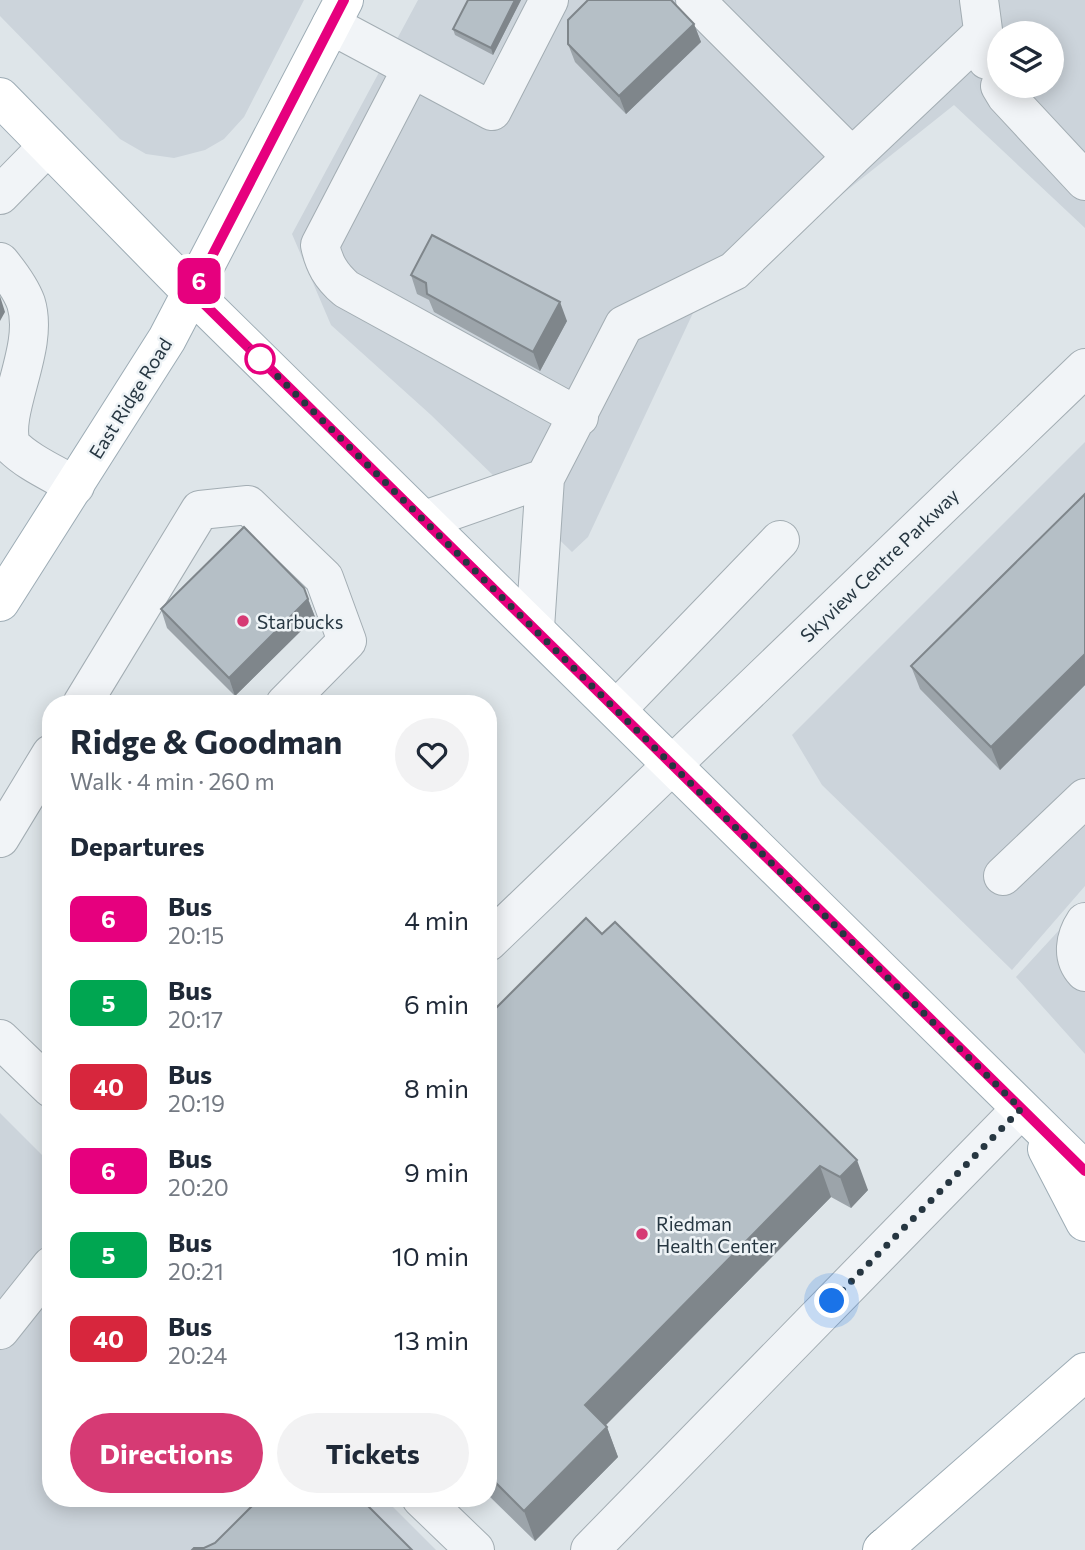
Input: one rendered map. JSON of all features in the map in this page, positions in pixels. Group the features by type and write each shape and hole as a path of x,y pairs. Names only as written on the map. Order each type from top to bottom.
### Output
{"main road":[{"name":"East Ridge Road","path":"0,602 75,486 193,293 337,13"},
{"path":"0,97 193,293 1085,1171"},
{"path":"1021,1109 1055,1162 1085,1222"},
{"path":"1040,1410 1085,1347"},
{"path":"883,1549 1085,1372"}],"street":[{"path":"337,13 412,68 492,111 549,0"},
{"path":"695,0 852,158"},
{"path":"535,628 545,478 579,417 624,325 734,271 852,158 981,17"},
{"path":"981,17 987,59"},
{"path":"412,68 320,245 323,259 332,277 346,289 579,417"},
{"path":"1008,98 1085,181"},
{"path":"0,195 48,146"},
{"path":"0,262 26,302 28,329 0,407 2,431 12,446 75,486"},
{"name":"Skyview Centre Parkway","path":"497,933 1085,368"},
{"path":"425,520 545,478"},
{"path":"94,695 200,510 248,505 324,578 346,641 294,695"},
{"path":"617,709 780,540"},
{"path":"0,838 42,769"},
{"path":"1003,876 1085,798"},
{"path":"1085,922 1076,938 1076,953 1085,972"},
{"path":"0,1039 42,1079"},
{"path":"590,1550 1021,1109"},
{"path":"0,1330 42,1277"},
{"path":"430,1507 475,1550"}],"shaded area":[{"path":"0,0 304,0 244,117 224,139 205,150 174,158 146,154 120,139 0,16"},
{"path":"418,0 1085,0 1085,228 954,105 693,313 588,537 572,552 431,415 331,325 292,234"},
{"path":"1085,442 1085,886 1012,970 822,785 792,735"},
{"path":"1085,902 1085,1054 1016,977"},
{"path":"0,1113 42,1155 42,1507 393,1507 436,1550 0,1550"}],"building":[{"path":"468,0 515,0 491,48 453,29"},
{"path":"588,0 671,0 694,24 619,96 568,44 568,20"},
{"path":"432,235 560,302 533,352 427,294 426,283 411,275"},
{"path":"1085,494 1085,654 991,747 911,666"},
{"name":"Starbucks","path":"244,527 304,588 308,599 229,678 161,609"},
{"name":"Riedman Health Center","path":"586,918 602,934 615,922 857,1160 840,1177 820,1166 585,1405 607,1427 524,1511 497,1484 497,1007"},
{"path":"251,1507 369,1507 412,1550 192,1550 215,1543"}],"bus line":[{"name":"6","path":"344,0 193,293 1085,1171"}],"place":[{"name":"Starbucks","path":"243,621"},
{"name":"Riedman Health Center","path":"642,1234"}],"route":[{"path":"260,359 251,350 1021,1109 832,1301"}]}
